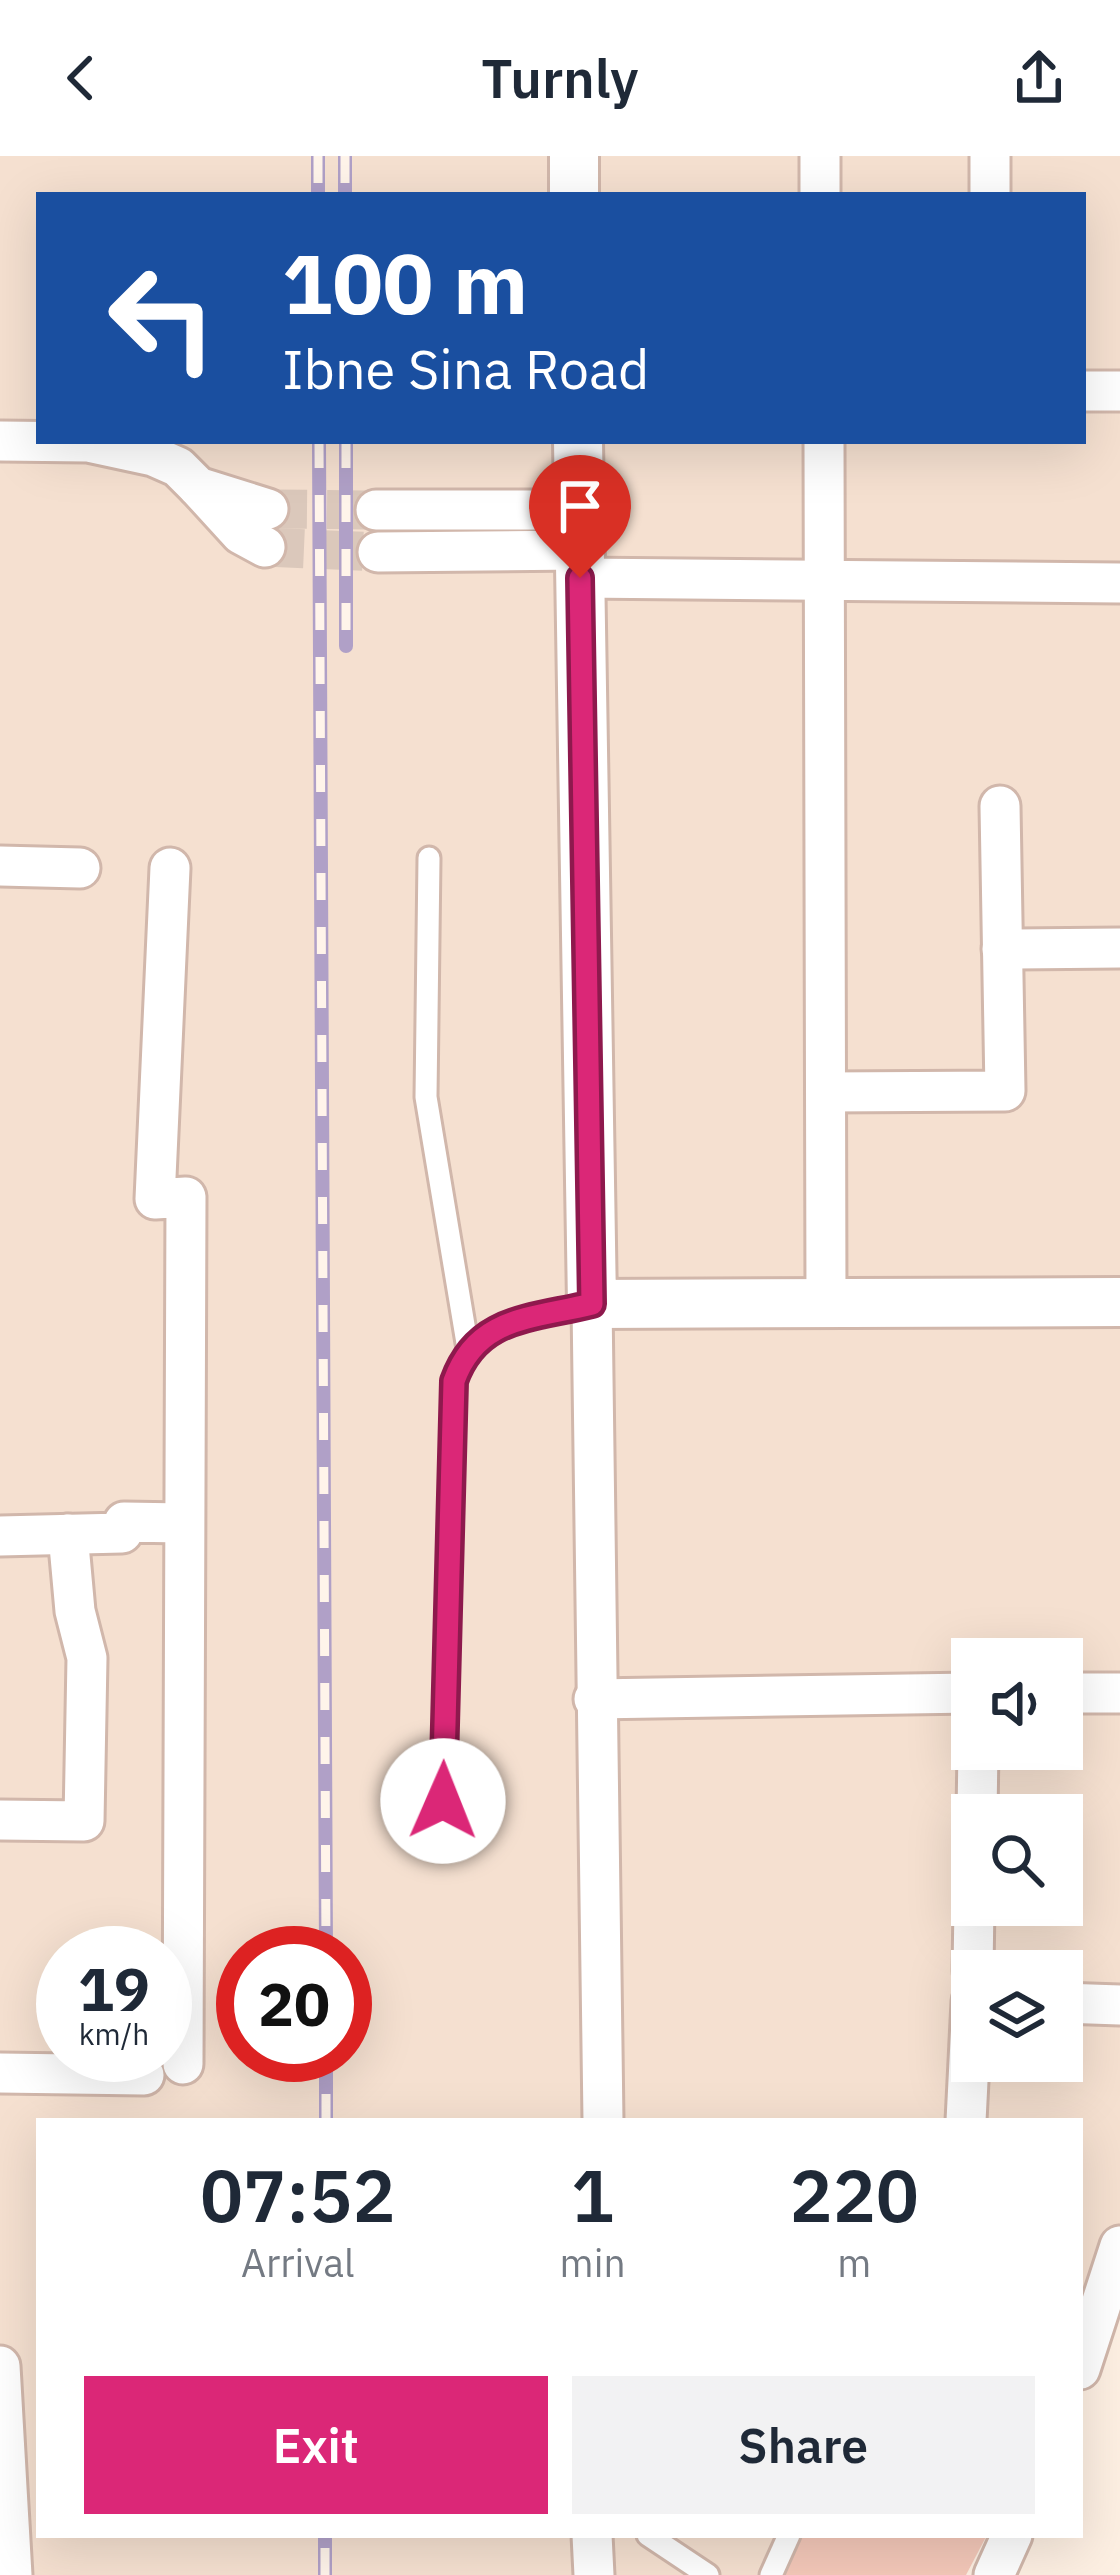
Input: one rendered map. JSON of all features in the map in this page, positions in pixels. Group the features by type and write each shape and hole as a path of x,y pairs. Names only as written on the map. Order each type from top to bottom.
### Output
{"street":[{"path":"574,156 574,192"},
{"path":"820,156 820,192"},
{"path":"990,156 990,192"},
{"path":"1086,391 1120,391"},
{"path":"0,441 36,441"},
{"path":"97,444 153,456 178,467 198,487 266,528"},
{"path":"578,444 603,2118"},
{"path":"824,444 826,1303"},
{"path":"376,510 580,546 826,580 1120,583"},
{"path":"378,552 580,546"},
{"path":"826,1092 1005,1090 1000,806"},
{"path":"0,866 80,868"},
{"path":"170,868 155,1199 186,1197 183,1926"},
{"path":"1002,949 1120,948"},
{"path":"592,1304 1120,1302"},
{"path":"0,1536 122,1533 124,1522 183,1523"},
{"path":"0,1820 84,1822 88,1658 75,1611 68,1534"},
{"path":"594,1699 951,1693"},
{"path":"1083,1693 1120,1693"},
{"path":"1083,2004 1120,2005"},
{"path":"0,2073 36,2074"},
{"path":"966,2118 968,2082"},
{"path":"1083,2359 1120,2246"},
{"path":"0,2366 12,2575"},
{"path":"592,2538 594,2575"}],"lane":[{"path":"429,858 426,1097 468,1349"},
{"path":"442,1848 454,1381 468,1349 489,1329 592,1304"},
{"path":"652,2538 708,2575"},
{"path":"771,2575 789,2538"}],"shaded area":[{"path":"0,156 1120,156 1120,2243 1083,2359 1083,2118 36,2118 36,2538 984,2538 961,2575 0,2575"}],"building":[{"path":"798,2538 985,2538 966,2575 779,2575"}],"tunnel":[{"path":"268,509 376,510"},
{"path":"265,547 378,552"}],"railway":[{"path":"318,156 318,192"},
{"path":"345,156 345,192"},
{"path":"319,444 326,1926"},
{"path":"346,444 346,646"},
{"path":"326,2082 326,2118"},
{"path":"325,2538 325,2575"}],"route":[{"path":"443,1801 454,1381 472,1343 489,1329 592,1304 580,578"}]}
